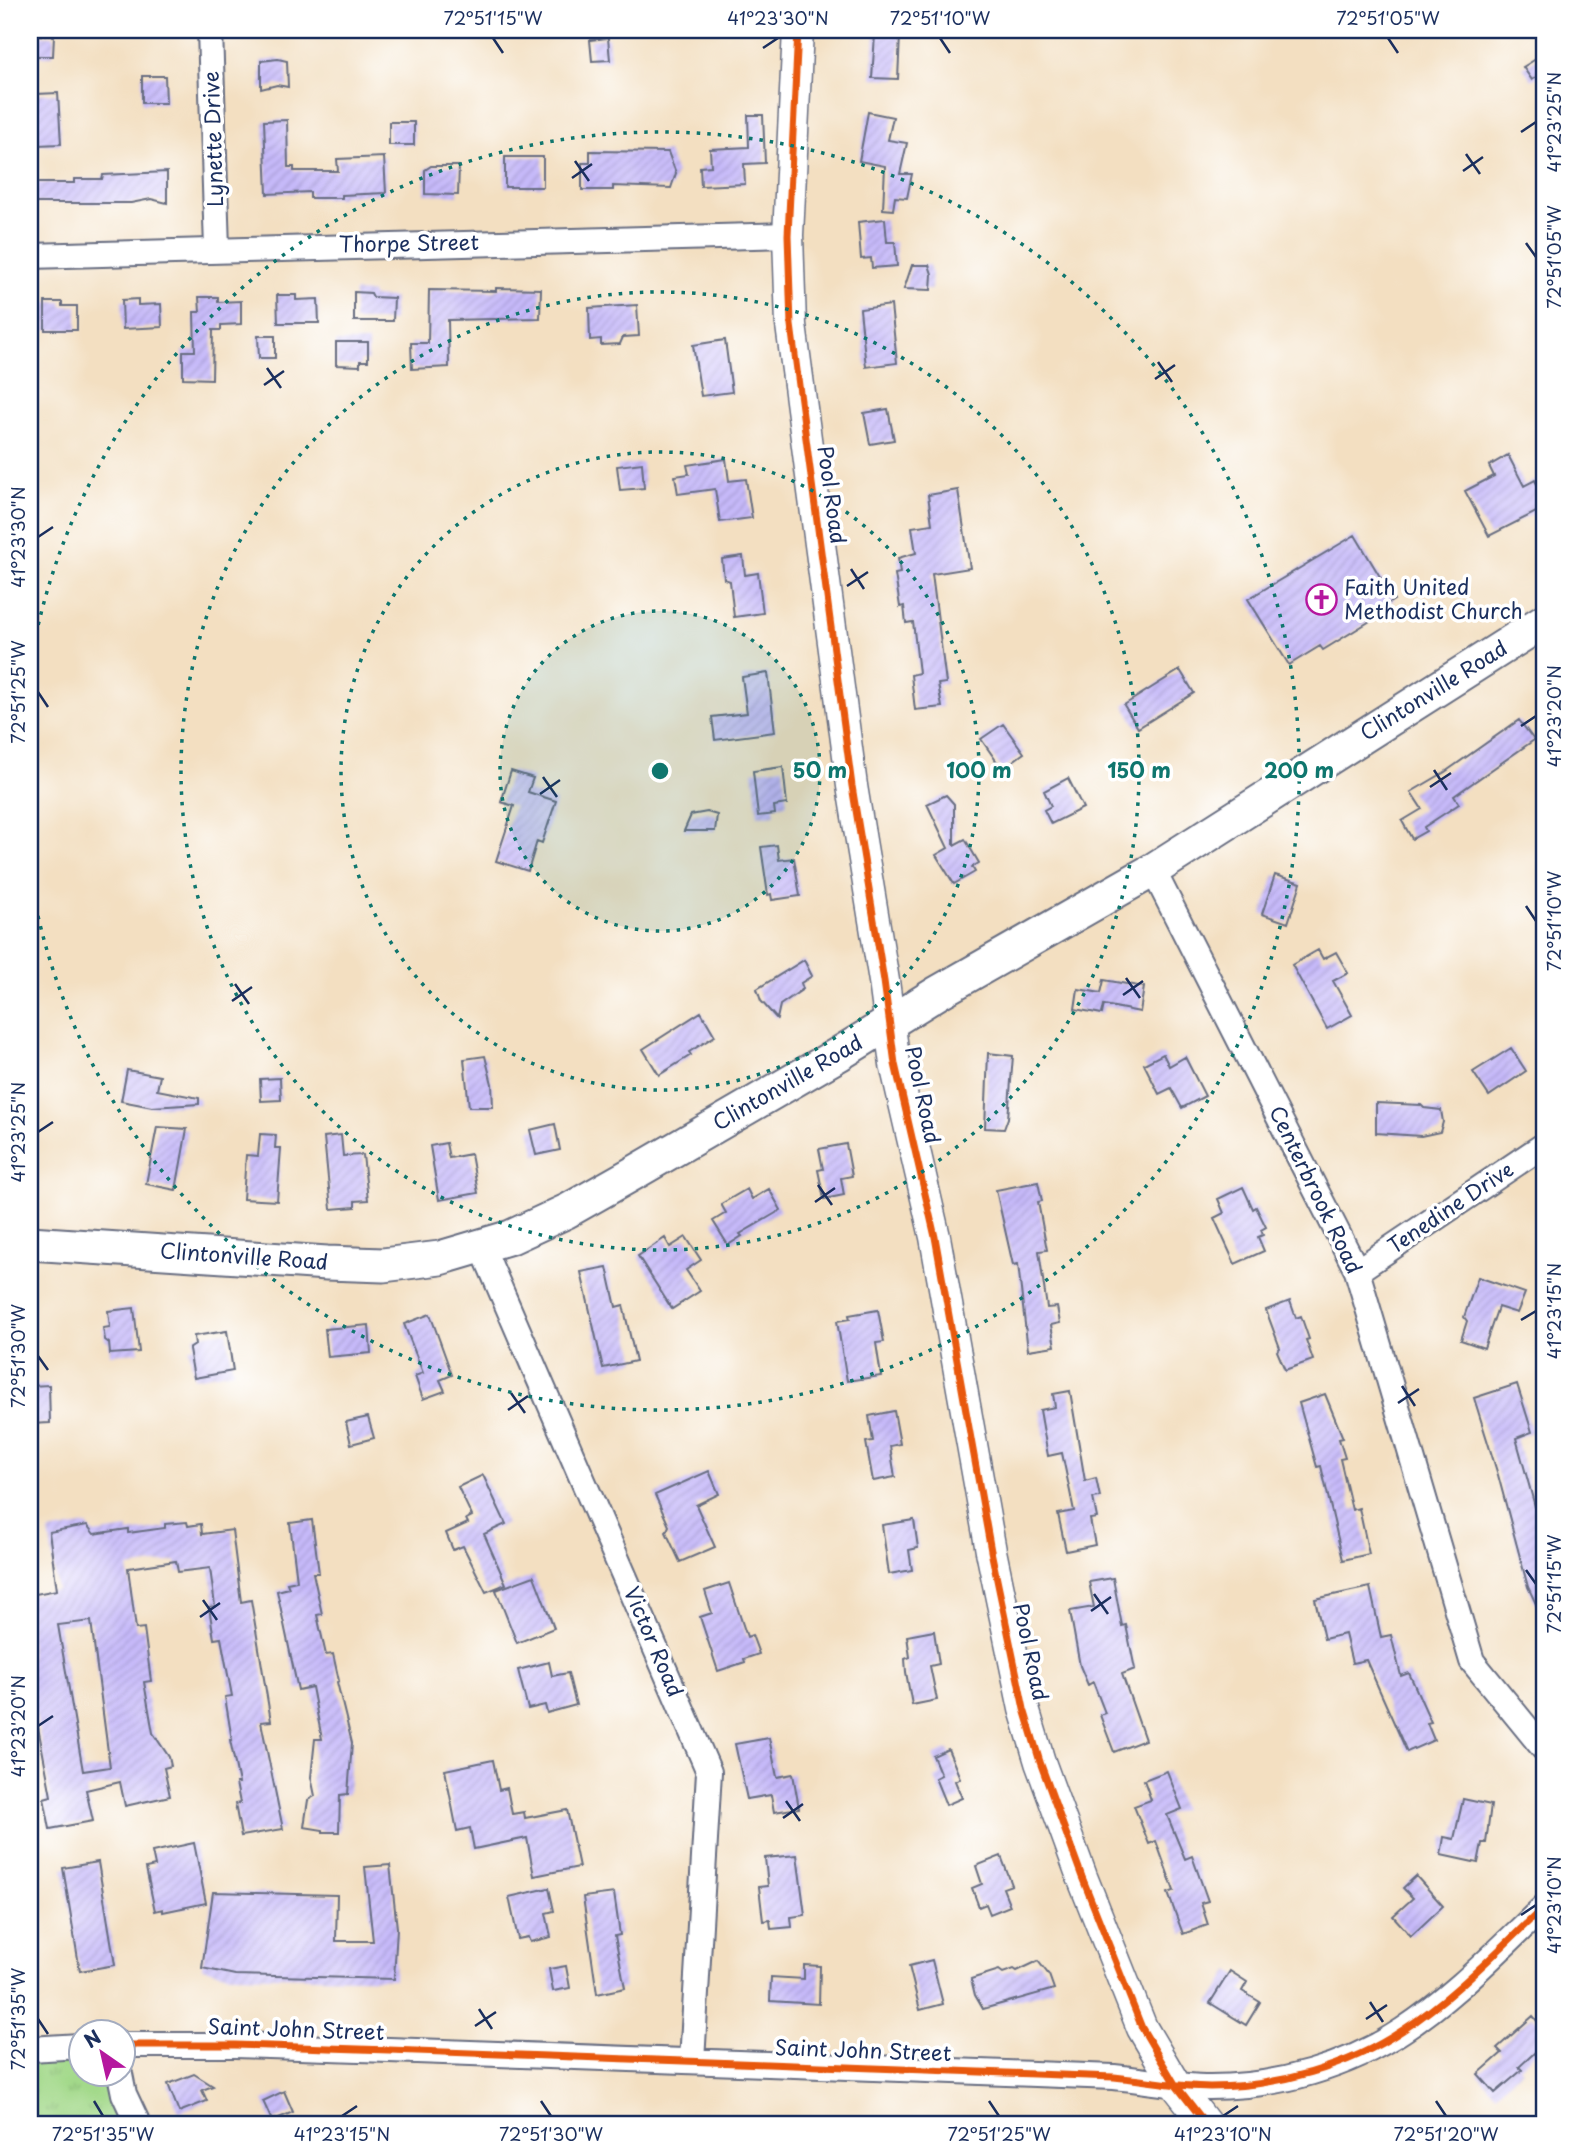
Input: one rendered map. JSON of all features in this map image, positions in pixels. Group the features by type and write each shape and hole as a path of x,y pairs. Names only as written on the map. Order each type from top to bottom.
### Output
{"main road":[{"name":"Clintonville Road","path":"30,1243 358,1265 423,1261 512,1237 567,1211 839,1054 939,992 1153,870 1544,621"}],"street":[{"name":"Lynette Drive","path":"210,30 217,249"},
{"name":"Pool Road","path":"799,30 788,235 791,325 852,786 895,1064 935,1237 994,1564 1024,1709 1040,1762 1130,1999 1147,2036 1175,2084 1206,2124"},
{"name":"Thorpe Street","path":"30,256 788,235"},
{"name":"Centerbrook Road","path":"1153,870 1357,1271 1472,1661 1544,1749"},
{"name":"Tenedine Drive","path":"1357,1271 1544,1145"},
{"name":"Victor Road","path":"482,1247 709,1772 692,2061"},
{"name":"Saint John Street","path":"136,2045 235,2045 1114,2077 1217,2087 1277,2080 1317,2070 1363,2053 1406,2029 1434,2007 1544,1907"},
{"path":"30,2049 66,2047"},
{"path":"123,2088 138,2124"}],"green space":[{"path":"66,2062 66,2088 104,2088 122,2124 30,2124 30,2063"}],"building":[{"path":"36,35 54,36 53,56 36,56"},
{"path":"875,35 900,35 898,79 872,78"},
{"path":"608,38 610,60 592,61 590,40"},
{"path":"1544,54 1544,72 1532,80 1523,67"},
{"path":"261,61 287,61 288,87 277,85 261,89"},
{"path":"142,76 165,76 166,103 142,103"},
{"path":"58,93 61,144 37,145 36,94"},
{"path":"868,112 893,117 888,140 907,143 900,174 912,174 907,198 895,197 893,210 883,209 885,166 859,161"},
{"path":"748,115 763,115 765,163 744,164 745,184 701,186 700,167 711,166 710,149 749,147"},
{"path":"287,120 288,167 294,167 294,171 338,171 337,159 384,157 386,193 342,195 342,198 310,198 310,192 267,194 264,121"},
{"path":"389,122 414,122 414,145 389,145"},
{"path":"590,151 668,152 676,173 671,188 613,186 613,190 582,190 582,163 590,163"},
{"path":"505,157 543,157 543,187 505,187"},
{"path":"431,166 459,166 458,195 425,194 425,170"},
{"path":"167,172 167,203 151,199 131,203 30,203 30,183 74,183 74,179 102,179 103,175"},
{"path":"885,219 887,242 895,242 897,266 872,268 871,258 861,259 858,222"},
{"path":"912,265 929,265 932,274 931,290 904,289"},
{"path":"496,288 541,289 540,318 448,320 449,367 412,369 411,343 428,343 429,290 496,291"},
{"path":"354,292 371,293 373,297 394,298 393,321 354,321"},
{"path":"277,295 296,295 296,300 318,299 319,323 278,323"},
{"path":"199,297 218,297 218,302 241,301 241,324 221,325 221,330 213,330 212,379 183,378 183,351 195,351 194,312 200,312"},
{"path":"138,299 138,305 161,304 162,327 123,329 122,300"},
{"path":"45,302 62,302 62,306 77,306 77,330 45,330"},
{"path":"637,305 639,336 623,337 620,344 601,345 601,339 590,340 589,308"},
{"path":"891,305 897,363 866,367 860,309"},
{"path":"258,336 275,336 275,358 259,358"},
{"path":"725,340 732,392 701,396 693,345"},
{"path":"336,342 368,342 368,361 360,361 360,366 336,365"},
{"path":"888,409 894,440 870,444 864,413"},
{"path":"1508,455 1524,486 1535,480 1544,498 1544,508 1489,536 1465,491 1494,476 1489,466"},
{"path":"726,459 729,481 746,479 752,518 720,522 715,489 678,494 675,476 689,474 687,465"},
{"path":"642,463 644,488 620,490 617,466"},
{"path":"958,490 970,568 932,574 946,683 938,684 942,707 915,710 911,675 919,673 913,622 906,623 904,606 900,607 895,574 900,573 898,558 916,553 912,527 932,524 928,495"},
{"name":"Faith United Methodist Church","path":"1355,535 1394,600 1372,614 1375,618 1323,650 1320,646 1289,665 1248,599"},
{"path":"743,556 745,575 758,573 763,613 734,617 730,581 724,579 722,559"},
{"path":"1180,670 1194,693 1138,728 1124,705"},
{"path":"768,673 775,732 715,740 712,717 747,713 742,677"},
{"path":"1519,720 1534,740 1454,796 1459,804 1424,827 1426,831 1412,839 1402,821 1422,809 1411,792 1445,772"},
{"path":"1003,724 1024,753 1002,769 981,739"},
{"path":"783,767 787,804 774,806 775,814 758,816 753,771"},
{"path":"511,771 533,778 528,792 556,801 542,843 537,841 528,871 496,861 514,806 501,802"},
{"path":"1068,778 1083,808 1051,824 1044,810 1051,806 1044,791"},
{"path":"946,795 954,804 954,845 965,839 979,863 972,867 975,872 954,884 936,855 948,848 927,804"},
{"path":"707,812 717,815 715,831 684,831 691,815"},
{"path":"777,845 779,860 794,858 800,896 772,900 771,894 768,895 761,847"},
{"path":"1275,875 1301,883 1288,923 1262,914"},
{"path":"1318,950 1323,959 1336,952 1348,973 1333,981 1352,1015 1327,1029 1292,965"},
{"path":"804,960 812,976 801,983 803,989 780,1005 777,1019 761,1001 757,989"},
{"path":"1104,980 1144,987 1140,1012 1104,1005 1102,1014 1075,1009 1078,989 1101,993"},
{"path":"701,1012 715,1036 659,1075 643,1049"},
{"path":"1511,1048 1526,1071 1489,1096 1473,1072"},
{"path":"988,1053 1013,1056 1008,1118 1004,1129 985,1128"},
{"path":"1163,1054 1169,1066 1185,1057 1205,1096 1182,1108 1171,1088 1159,1094 1144,1064"},
{"path":"485,1056 492,1084 493,1107 469,1107 464,1059"},
{"path":"127,1070 160,1076 157,1090 199,1098 199,1104 152,1107 121,1101"},
{"path":"280,1078 281,1100 261,1101 260,1079"},
{"path":"1376,1103 1421,1105 1424,1108 1441,1110 1443,1122 1440,1132 1421,1136 1376,1133"},
{"path":"555,1124 560,1150 536,1155 530,1130"},
{"path":"157,1127 187,1129 176,1190 146,1184"},
{"path":"260,1134 276,1135 275,1148 281,1148 277,1201 243,1199 246,1155 258,1156"},
{"path":"341,1135 343,1156 363,1155 368,1200 355,1201 355,1207 331,1209 324,1137"},
{"path":"446,1143 449,1158 471,1154 478,1193 439,1200 430,1146"},
{"path":"846,1144 852,1176 841,1178 844,1195 824,1199 818,1170 823,1169 819,1149"},
{"path":"1038,1182 1042,1201 1038,1202 1047,1250 1039,1251 1047,1308 1057,1307 1060,1323 1051,1325 1055,1346 1028,1350 1018,1264 1013,1265 996,1190"},
{"path":"1243,1187 1253,1209 1256,1207 1266,1227 1261,1230 1263,1235 1258,1237 1264,1251 1235,1264 1214,1218 1224,1213 1218,1199"},
{"path":"747,1189 752,1199 769,1189 781,1210 740,1234 742,1236 728,1245 713,1221 726,1213 721,1204"},
{"path":"686,1237 701,1260 686,1270 700,1291 672,1309 638,1256 665,1238 670,1247"},
{"path":"607,1267 616,1307 623,1305 636,1361 603,1368 581,1272"},
{"path":"1478,1277 1525,1293 1517,1313 1498,1307 1484,1348 1461,1340 1467,1321 1464,1317"},
{"path":"1290,1301 1296,1318 1301,1316 1313,1360 1285,1370 1266,1310"},
{"path":"134,1308 139,1352 110,1354 103,1328 110,1327 108,1311"},
{"path":"878,1310 884,1342 876,1343 881,1376 847,1381 837,1321 850,1319 849,1315"},
{"path":"430,1314 452,1375 440,1380 445,1391 423,1399 415,1376 423,1373 404,1324"},
{"path":"369,1325 371,1353 328,1357 325,1329"},
{"path":"227,1331 233,1371 194,1378 189,1349 195,1345 194,1336"},
{"path":"1517,1384 1532,1432 1516,1438 1544,1539 1544,1621 1528,1587 1474,1398"},
{"path":"49,1385 50,1423 30,1424 30,1386"},
{"path":"1070,1391 1085,1481 1096,1478 1100,1497 1093,1498 1097,1518 1090,1519 1095,1545 1066,1551 1058,1514 1074,1511 1062,1453 1048,1456 1040,1410 1055,1407 1053,1394"},
{"path":"1325,1394 1343,1438 1339,1439 1345,1458 1340,1459 1352,1510 1359,1508 1369,1554 1343,1560 1321,1466 1317,1467 1299,1403"},
{"path":"894,1411 900,1444 890,1446 895,1477 873,1481 866,1442 873,1441 869,1416"},
{"path":"368,1417 374,1438 351,1444 346,1422"},
{"path":"709,1471 719,1494 696,1505 715,1547 680,1562 666,1532 669,1526 655,1495"},
{"path":"483,1475 506,1524 484,1534 506,1584 486,1592 463,1546 453,1550 446,1533 468,1523 466,1519 472,1516 458,1487"},
{"path":"312,1520 319,1573 313,1573 322,1614 317,1615 326,1655 333,1654 352,1743 348,1794 340,1795 339,1832 323,1832 304,1827 308,1800 315,1796 311,1777 315,1739 322,1739 312,1687 298,1690 277,1591 289,1588 287,1583 297,1581 290,1523"},
{"path":"914,1520 918,1548 909,1550 912,1570 889,1574 882,1525"},
{"path":"165,1524 201,1524 202,1534 232,1530 241,1602 251,1600 271,1721 261,1722 283,1829 241,1836 235,1804 240,1803 236,1783 239,1783 225,1697 232,1696 221,1638 214,1639 209,1607 215,1606 210,1568 178,1572 176,1561 128,1568 136,1629 144,1628 151,1681 144,1682 153,1733 169,1757 171,1766 164,1768 170,1796 125,1806 120,1782 86,1790 93,1821 50,1829 44,1798 51,1796 35,1711 32,1712 30,1699 30,1595 57,1590 49,1532 87,1525 94,1534 128,1529 128,1533 165,1528","holes":["91,1621 110,1767 83,1771 58,1625"]},
{"path":"534,1576 554,1628 517,1643 496,1590"},
{"path":"1113,1578 1122,1626 1126,1625 1135,1669 1122,1674 1145,1740 1114,1752 1100,1715 1105,1713 1093,1682 1088,1685 1080,1666 1070,1611 1094,1607 1089,1582"},
{"path":"729,1583 747,1637 752,1635 759,1654 718,1671 700,1617 712,1613 705,1591"},
{"path":"1370,1587 1381,1637 1391,1635 1401,1676 1409,1673 1431,1722 1427,1723 1434,1740 1407,1752 1366,1660 1352,1663 1345,1634 1324,1639 1315,1599"},
{"path":"934,1631 939,1664 930,1666 937,1700 912,1705 905,1659 910,1657 907,1636"},
{"path":"549,1662 552,1676 568,1673 576,1705 547,1713 545,1705 528,1709 518,1670"},
{"path":"769,1738 777,1777 793,1774 799,1808 774,1812 771,1795 747,1799 735,1744"},
{"path":"948,1749 960,1778 955,1781 962,1798 946,1805 935,1778 941,1775 933,1756"},
{"path":"493,1760 499,1790 507,1788 512,1814 524,1812 525,1818 567,1810 579,1867 534,1876 527,1838 474,1849 470,1828 457,1831 445,1770"},
{"path":"1167,1771 1182,1809 1167,1815 1185,1859 1192,1856 1208,1901 1201,1903 1208,1925 1183,1934 1168,1893 1174,1891 1156,1841 1149,1844 1134,1806 1151,1800 1144,1780"},
{"path":"1463,1799 1491,1805 1486,1843 1482,1843 1478,1863 1441,1855 1444,1837 1454,1839"},
{"path":"194,1843 206,1903 163,1912 163,1909 155,1911 146,1868 155,1866 152,1852"},
{"path":"797,1855 805,1915 791,1917 792,1927 771,1929 770,1920 763,1921 759,1887 768,1886 765,1858"},
{"path":"1001,1856 1012,1885 1003,1888 1010,1906 990,1914 986,1904 979,1907 972,1888 982,1884 976,1866"},
{"path":"98,1862 115,1965 80,1971 63,1868"},
{"path":"390,1865 397,1928 394,1979 235,1975 202,1968 213,1892 337,1895 336,1941 373,1941 365,1867"},
{"path":"1416,1876 1443,1906 1411,1936 1393,1916 1413,1898 1403,1888"},
{"path":"549,1888 554,1911 546,1913 551,1937 530,1942 528,1937 518,1939 509,1897"},
{"path":"614,1893 620,1935 615,1936 625,1988 597,1994 583,1897"},
{"path":"932,1960 943,2004 920,2010 909,1966"},
{"path":"1038,1961 1049,1975 1054,1989 983,2009 975,1995 971,1979 999,1970 1003,1973 1014,1969 1017,1971"},
{"path":"804,1965 820,1966 819,2004 770,2001 771,1977 804,1979"},
{"path":"566,1966 570,1988 553,1991 549,1969"},
{"path":"1230,1971 1247,1982 1242,1991 1260,2002 1246,2025 1210,2003"},
{"path":"1533,2016 1544,2029 1544,2044 1519,2067 1522,2070 1495,2093 1478,2074 1502,2053 1497,2048"},
{"path":"194,2074 213,2086 202,2090 207,2101 179,2112 168,2084"},
{"path":"284,2091 293,2112 272,2121 263,2101"}],"cycle path":[{"path":"798,30 788,235 791,325 852,786 895,1064 935,1237 991,1551 1024,1709 1040,1762 1082,1877 1142,2028 1175,2084 1206,2124"},
{"path":"136,2045 389,2050 1114,2077 1186,2086 1235,2086 1286,2079 1311,2072 1359,2055 1382,2043 1441,2002 1544,1907"}],"place":[{"name":"Faith United Methodist Church","path":"1321,600"}]}
